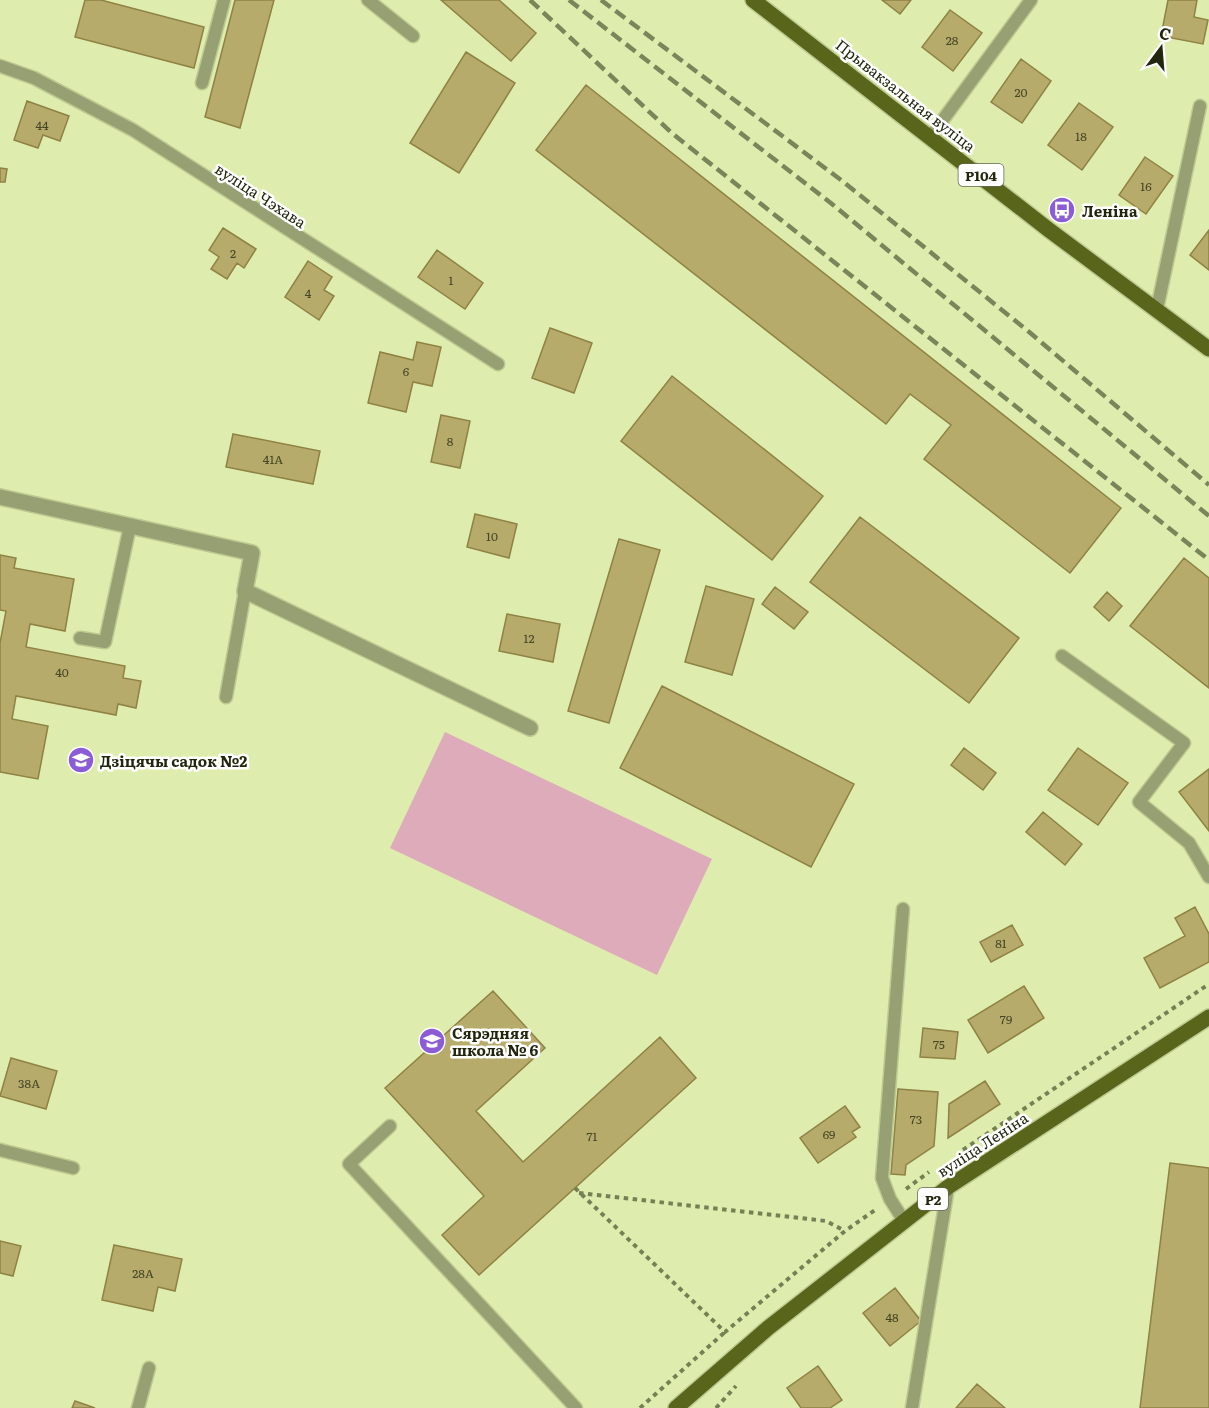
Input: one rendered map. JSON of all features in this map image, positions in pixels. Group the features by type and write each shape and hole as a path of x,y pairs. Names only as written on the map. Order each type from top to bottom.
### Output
{"main road":[{"name":"Прывакзальная вуліца","path":"753,0 931,136 1049,230 1209,349"},
{"name":"вуліца Леніна","path":"676,1408 768,1328 948,1187 1209,1017"}],"street":[{"path":"0,497 252,553 245,591 530,728"}],"lane":[{"path":"202,83 224,0"},
{"path":"368,0 412,36"},
{"path":"931,136 1031,0"},
{"name":"вуліца Чэхава","path":"0,66 34,78 133,130 498,364"},
{"path":"1157,309 1200,106"},
{"path":"81,638 105,642 130,526"},
{"path":"226,697 245,591"},
{"path":"1062,656 1184,743 1139,802 1189,843 1209,877"},
{"path":"903,909 882,1178 890,1199 904,1221"},
{"path":"390,1126 349,1164 576,1408"},
{"path":"0,1150 73,1168"},
{"path":"912,1408 948,1187"},
{"path":"138,1408 149,1368"}],"path":[{"path":"578,1193 826,1221 845,1231"},
{"path":"640,1408 725,1332"}],"shaded area":[{"path":"445,732 712,859 657,975 390,848"}],"building":[{"path":"85,0 101,0 204,27 194,68 75,37"},
{"path":"235,0 274,0 240,128 205,117"},
{"path":"441,0 499,0 536,33 511,61"},
{"path":"882,0 911,0 900,14"},
{"path":"1168,0 1197,0 1194,17 1208,20 1203,44 1161,36"},
{"path":"950,10 982,33 953,71 922,47"},
{"path":"466,52 515,83 459,173 410,143"},
{"path":"1021,59 1051,81 1022,123 991,102"},
{"path":"586,85 1121,508 1070,573 924,459 951,425 910,394 886,424 536,150"},
{"path":"27,101 69,116 60,141 43,135 38,148 14,140"},
{"path":"1079,103 1113,127 1082,170 1048,145"},
{"path":"1145,157 1173,176 1146,214 1119,195"},
{"path":"0,168 7,169 5,182 0,182"},
{"path":"223,228 256,249 244,268 237,263 227,279 211,269 219,257 209,250"},
{"path":"1209,230 1209,270 1190,255"},
{"path":"437,250 483,283 465,309 418,277"},
{"path":"308,261 332,277 324,290 334,296 319,320 285,297"},
{"path":"550,328 592,343 574,393 532,378"},
{"path":"417,342 441,347 432,386 413,382 406,412 368,403 380,352 413,360"},
{"path":"672,376 823,496 772,560 621,441"},
{"path":"441,415 470,421 460,468 431,462"},
{"path":"233,434 320,451 313,484 226,467"},
{"path":"475,514 517,524 509,558 467,547"},
{"path":"860,517 1019,638 969,703 810,582"},
{"path":"619,539 660,550 609,723 568,711"},
{"path":"0,555 16,558 14,568 74,579 65,631 30,624 26,647 125,666 123,678 141,681 136,708 118,704 116,715 16,696 12,719 48,726 38,779 0,772 0,643 6,611 0,610"},
{"path":"1184,558 1209,578 1209,688 1130,626"},
{"path":"706,586 754,599 732,675 685,662"},
{"path":"775,587 808,612 794,629 762,604"},
{"path":"1107,592 1122,606 1109,621 1094,607"},
{"path":"507,614 560,624 553,662 499,651"},
{"path":"662,686 854,784 811,867 620,768"},
{"path":"964,748 996,773 983,790 951,765"},
{"path":"1078,748 1128,783 1098,825 1048,790"},
{"path":"1209,769 1209,831 1179,792"},
{"path":"1043,812 1082,844 1065,865 1026,832"},
{"path":"1195,907 1209,934 1209,962 1160,988 1144,958 1185,936 1175,918"},
{"path":"1012,925 1023,945 991,962 980,942"},
{"path":"1024,986 1044,1018 988,1053 968,1020"},
{"path":"493,991 545,1048 476,1111 523,1162 660,1037 696,1078 479,1275 442,1235 484,1196 385,1088"},
{"path":"923,1028 958,1032 955,1059 920,1057"},
{"path":"11,1058 57,1071 46,1109 0,1096"},
{"path":"985,1081 1000,1104 948,1138 949,1104"},
{"path":"898,1089 938,1092 934,1146 906,1165 905,1175 891,1174"},
{"path":"845,1106 860,1127 852,1132 856,1137 818,1163 800,1138"},
{"path":"1170,1163 1209,1168 1209,1408 1140,1408"},
{"path":"0,1241 21,1246 13,1276 0,1273"},
{"path":"114,1245 182,1259 175,1291 158,1287 153,1311 102,1300"},
{"path":"895,1288 921,1321 890,1346 863,1313"},
{"path":"818,1366 842,1400 830,1408 801,1408 787,1388"},
{"path":"977,1384 1005,1408 956,1408"},
{"path":"75,1401 95,1408 72,1408"}],"railway":[{"path":"530,0 673,134 1209,560"},
{"path":"569,0 832,204 1209,516"},
{"path":"601,0 841,180 1028,331 1209,485"}],"place":[{"name":"Леніна","path":"1062,210"},
{"name":"Дзіцячы садок №2","path":"81,760"},
{"name":"Сярэдняя школа № 6","path":"432,1041"}]}
